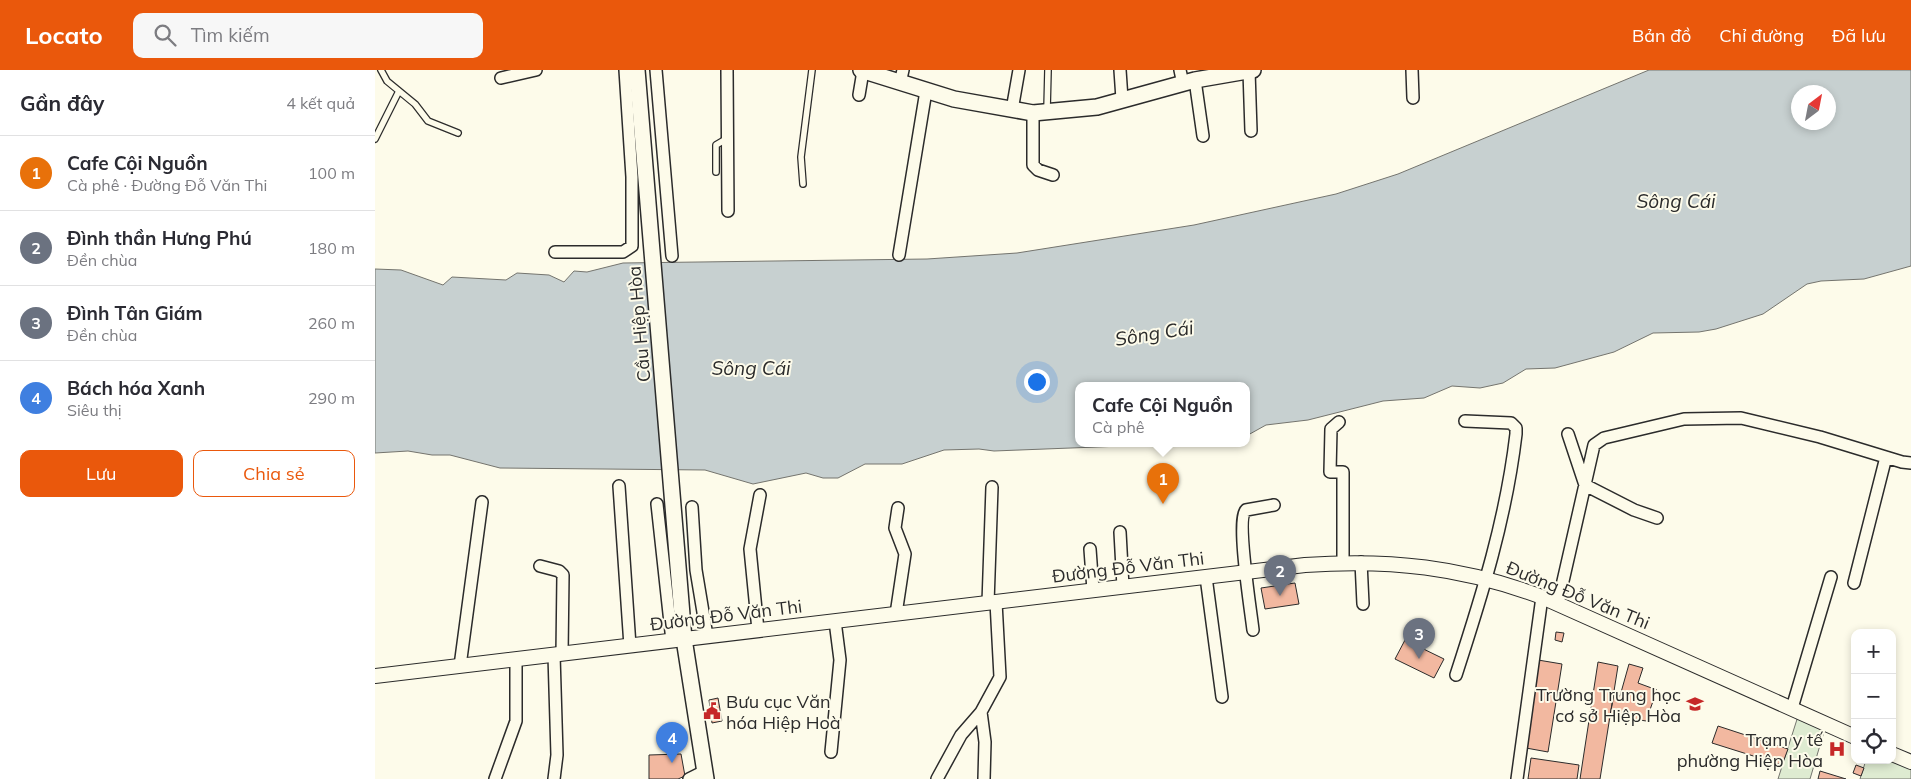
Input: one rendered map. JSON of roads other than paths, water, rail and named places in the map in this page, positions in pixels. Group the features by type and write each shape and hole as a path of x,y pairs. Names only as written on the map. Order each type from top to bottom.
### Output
{"main road":[{"name":"Cầu Hiệp Hòa","path":"637,70 678,576 678,640 705,775"},
{"path":"862,70 901,76 926,91 1013,110 1040,113 1084,109 1122,100 1186,78 1251,70"}],"street":[{"path":"501,78 536,70"},
{"path":"555,252 623,252 631,246 632,177 625,70"},
{"path":"656,70 672,256"},
{"path":"727,70 728,211"},
{"path":"859,95 862,70"},
{"path":"1013,110 1019,70"},
{"path":"1120,70 1122,100"},
{"path":"1251,70 1251,131"},
{"path":"1412,70 1413,98"},
{"path":"1186,78 1203,136"},
{"path":"899,255 926,91"},
{"path":"1040,113 1033,164 1038,170 1053,175"},
{"path":"1558,603 1594,445 1604,438 1683,419 1741,418 1820,437 1911,463"},
{"path":"1456,675 1488,579 1500,532 1516,428 1511,422 1505,421 1465,421"},
{"path":"1339,422 1333,426 1329,433 1329,452 1330,472 1343,472 1343,562"},
{"path":"1568,434 1585,485 1634,510 1657,518"},
{"path":"1854,583 1886,457"},
{"path":"619,486 629,646"},
{"path":"937,779 961,735 981,712 998,682 1001,672 992,602 992,487"},
{"path":"758,630 750,549 760,495"},
{"path":"460,666 482,502"},
{"path":"657,504 678,640"},
{"path":"1253,630 1243,554 1241,516 1246,510 1274,505"},
{"path":"692,507 697,570 707,636"},
{"path":"896,614 905,554 895,528 898,508"},
{"path":"1120,532 1123,587"},
{"path":"1090,549 1093,590"},
{"name":"Đường Đỗ Văn Thi","path":"375,676 1246,572 1343,562 1361,562 1433,567 1488,579 1542,597 1851,735"},
{"path":"1361,562 1363,604"},
{"path":"540,566 559,571 563,575 558,654 557,755 554,779"},
{"path":"1206,577 1222,697"},
{"path":"1792,708 1831,577"},
{"path":"1517,779 1542,597"},
{"path":"831,752 840,660 835,621"},
{"path":"495,779 516,721 516,659"},
{"path":"981,712 985,742 985,779"},
{"path":"1896,756 1911,762"},
{"path":"689,779 705,775"}],"lane":[{"path":"381,70 387,81 415,104 428,121 458,133"},
{"path":"803,184 801,157 812,70"},
{"path":"1040,113 1048,70"},
{"path":"375,139 399,91"},
{"path":"716,172 716,145 728,138"}],"water":[{"name":"Sông Cái","path":"1649,70 1911,70 1911,266 1864,279 1821,281 1807,284 1763,314 1716,329 1699,332 1653,333 1614,352 1555,368 1526,369 1503,383 1480,388 1452,386 1424,398 1383,401 1308,420 1266,425 1250,434 1250,382 1075,382 1075,447 1096,447 994,451 979,449 944,450 902,464 865,464 838,478 823,478 806,473 753,484 705,470 500,468 450,455 432,455 408,451 375,453 375,269 401,270 443,285 452,277 506,280 517,273 549,275 564,282 574,271 587,272 623,263 927,259 1017,253 1194,225 1336,194 1398,174"}],"place":[{"name":"Cafe Cội Nguồn","path":"1163,504"},
{"name":"Đình thần Hưng Phú","path":"1280,596"},
{"name":"Đình Tân Giám","path":"1419,659"},
{"name":"Trường Trung học cơ sở Hiệp Hòa","path":"1695,704"},
{"name":"Bưu cục Văn hóa Hiệp Hoà","path":"712,711"},
{"name":"Trạm y tế phường Hiệp Hòa","path":"1837,749"},
{"name":"Bách hóa Xanh","path":"672,763"}]}
